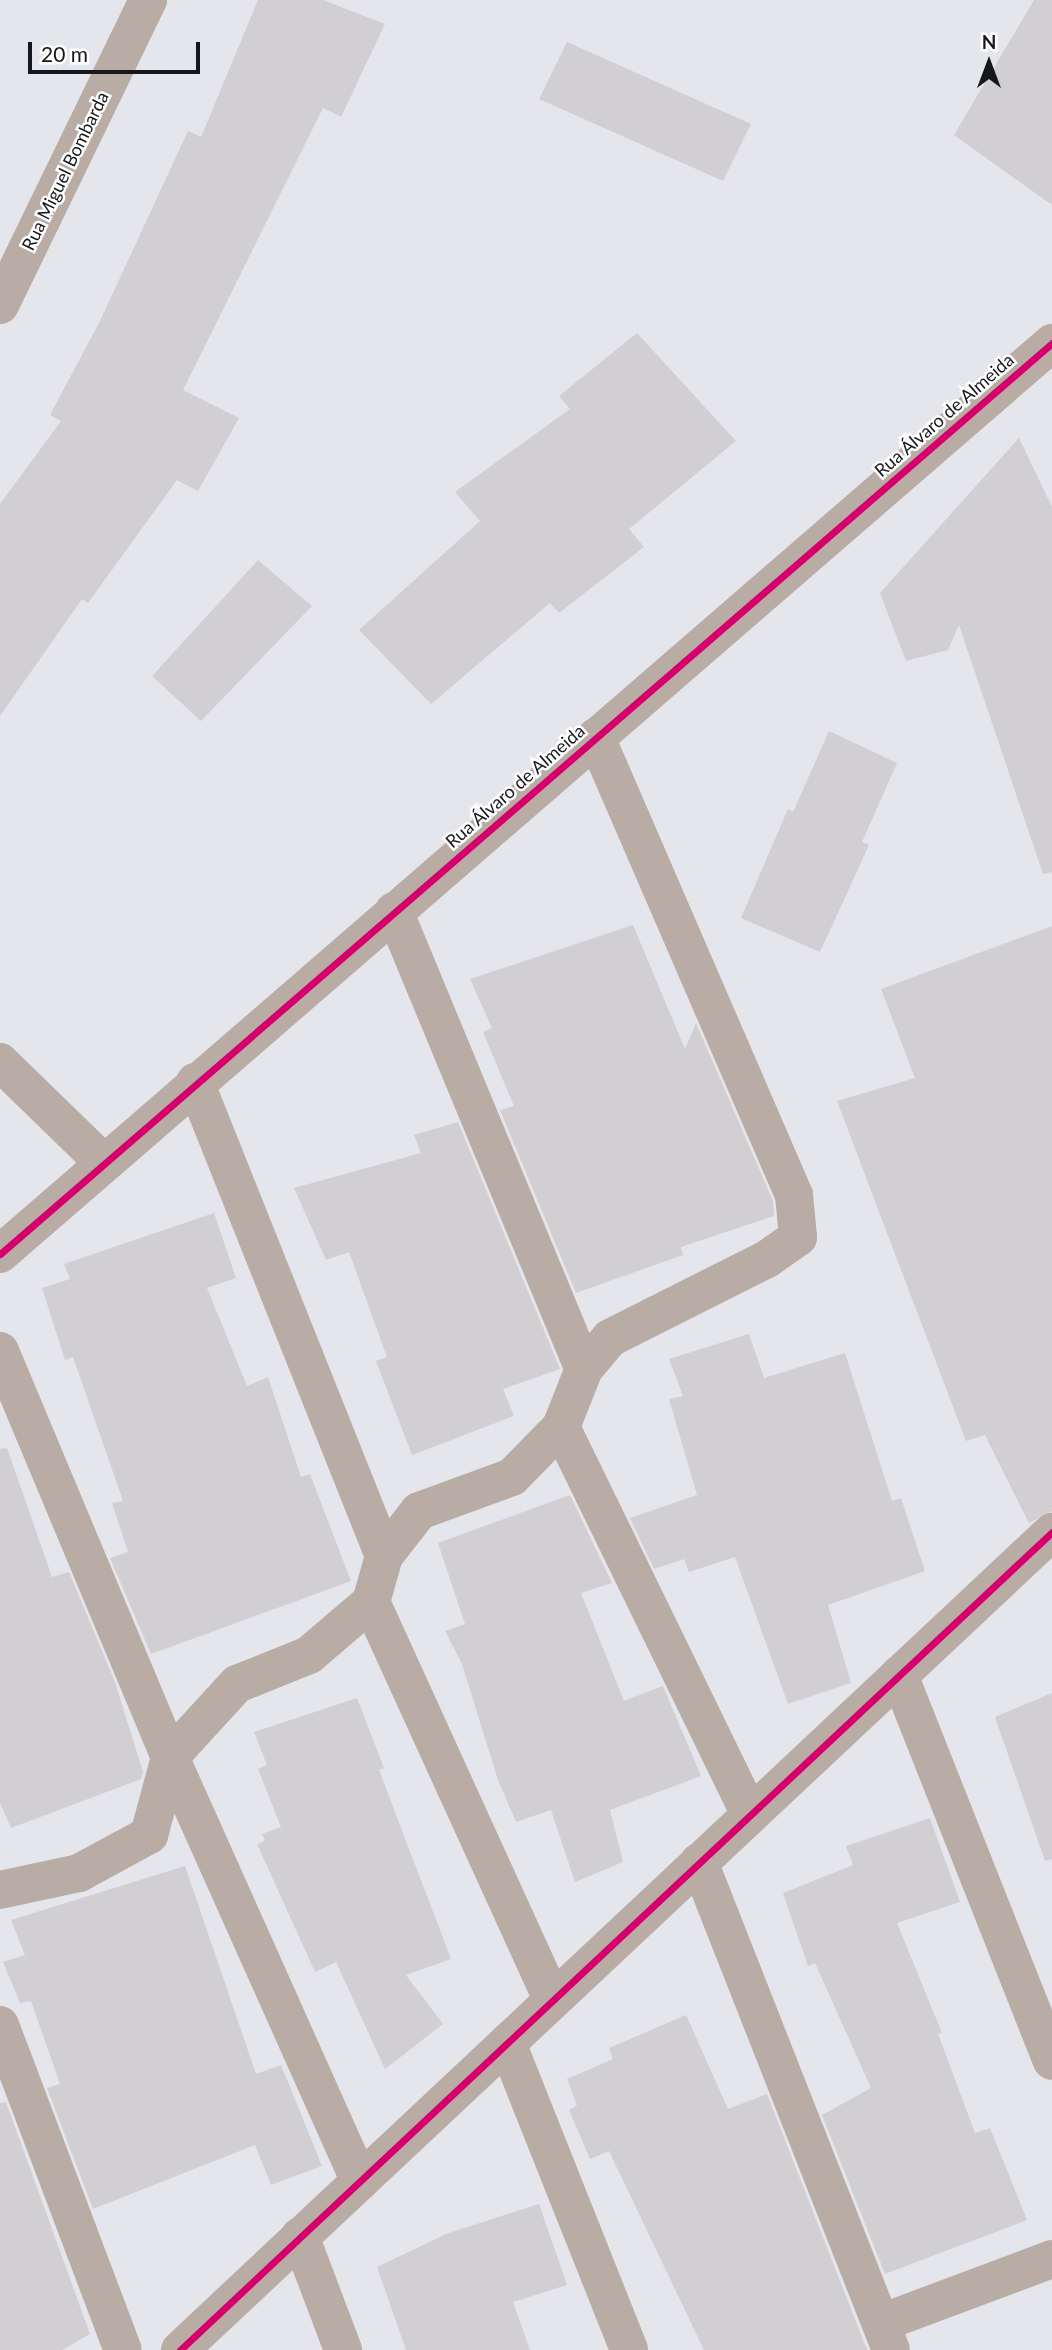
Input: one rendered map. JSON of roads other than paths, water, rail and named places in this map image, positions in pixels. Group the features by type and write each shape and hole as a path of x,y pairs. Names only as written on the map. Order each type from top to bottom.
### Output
{"street":[{"name":"Rua Miguel Bombarda","path":"0,305 148,0"},
{"name":"Rua Álvaro de Almeida","path":"0,1254 195,1082 1052,343"},
{"path":"0,1890 79,1873 149,1835 170,1757 237,1684 309,1655 371,1602 384,1556 419,1511 512,1477 561,1427 583,1369 610,1338 767,1259 798,1237 794,1195 596,737"},
{"path":"394,911 583,1369"},
{"path":"0,1062 103,1162"},
{"path":"195,1082 384,1556"},
{"path":"0,1350 170,1757 360,2181"},
{"path":"561,1427 749,1813"},
{"path":"180,2350 749,1813 1052,1532"},
{"path":"371,1602 552,2000"},
{"path":"899,1675 1052,2061"},
{"path":"699,1863 886,2337 1052,2259"},
{"path":"0,2025 123,2350"},
{"path":"507,2043 629,2350"},
{"path":"300,2236 343,2350"}]}
